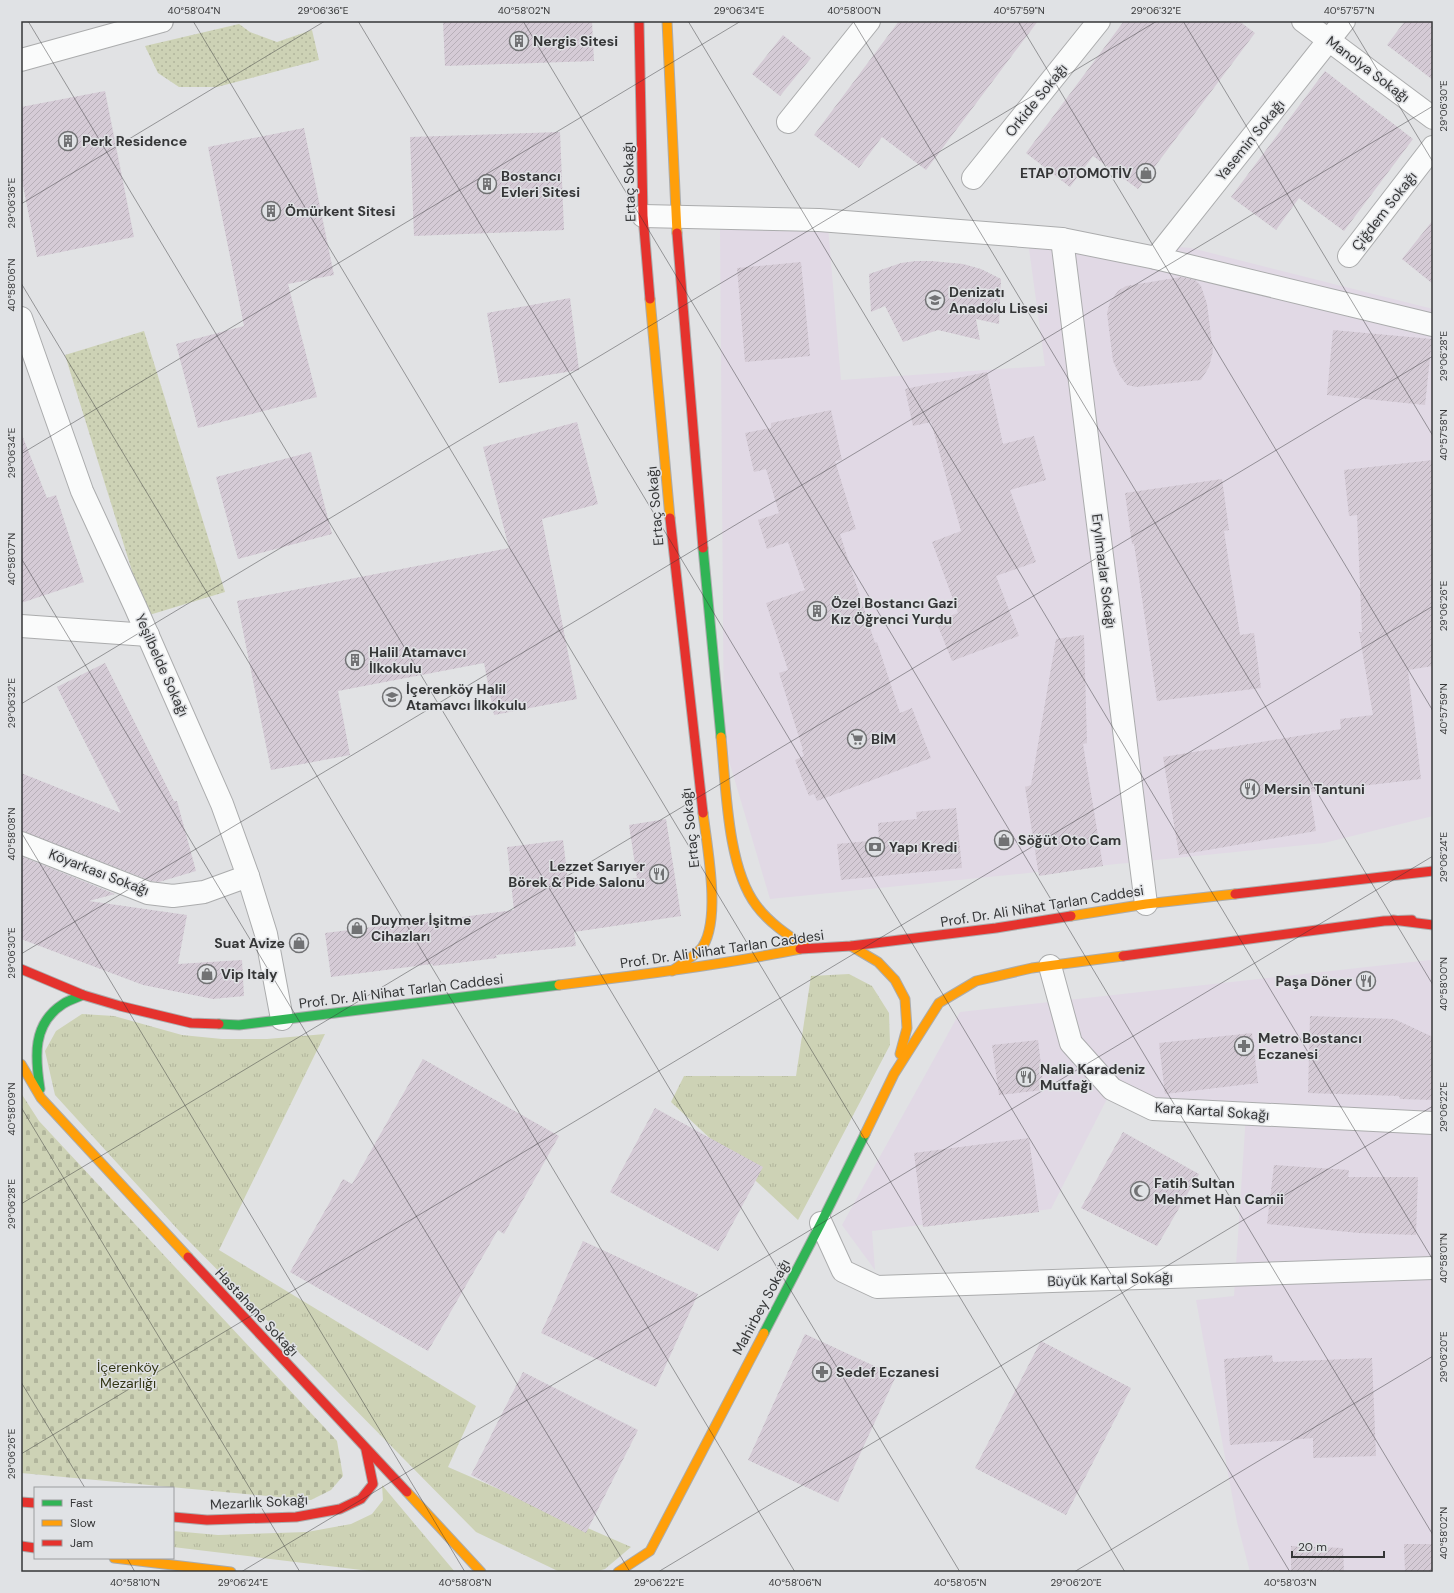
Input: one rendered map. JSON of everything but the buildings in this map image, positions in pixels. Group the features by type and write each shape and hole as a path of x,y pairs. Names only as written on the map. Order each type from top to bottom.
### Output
{"main road":[{"name":"Ertaç Sokağı","path":"639,21 643,216 673,552 712,904 710,927 703,947 672,971"},
{"path":"667,21 676,217 703,540 730,828 738,865 750,896 761,911 774,924 807,948"},
{"name":"Prof. Dr. Ali Nihat Tarlan Caddesi","path":"21,969 83,995 120,1006 191,1023 240,1025 672,971 750,959 807,948 851,946 996,928 1146,904 1433,871"},
{"path":"894,1074 939,1003 976,981 1032,968 1393,920 1433,919"},
{"path":"1393,920 1433,925"},
{"path":"851,946 878,962 895,980 905,999 907,1028 894,1074"},
{"path":"41,1098 36,1063 36,1040 46,1018 63,1004 83,995"},
{"name":"Hastahane Sokağı","path":"21,1064 41,1098 366,1450 481,1572"},
{"name":"Mahirbey Sokağı","path":"644,1565 821,1223 894,1074"},
{"name":"Mezarlık Sokağı","path":"174,1516 207,1520 296,1517 340,1509 361,1499 373,1484 366,1450"},
{"path":"21,1502 34,1503"},
{"path":"21,1546 34,1548"},
{"name":"Mahirbey Sokağı","path":"618,1572 650,1551"},
{"path":"122,1559 231,1572"}],"street":[{"path":"22,54 162,21"},
{"path":"788,122 869,21"},
{"name":"Orkide Sokağı","path":"973,178 1099,21"},
{"name":"Manolya Sokağı","path":"1303,21 1433,118"},
{"name":"Yasemin Sokağı","path":"1156,258 1344,21"},
{"name":"Çiğdem Sokağı","path":"1349,256 1433,147"},
{"path":"643,216 819,220 1062,239 1156,258 1433,325"},
{"name":"Eryılmazlar Sokağı","path":"1062,239 1146,904"},
{"name":"Yeşilbelde Sokağı","path":"21,318 82,490 148,635 222,804 248,876 266,934 282,1019"},
{"path":"21,626 148,635"},
{"name":"Köyarkası Sokağı","path":"21,843 148,893 173,896 204,892 248,876"},
{"name":"Kara Kartal Sokağı","path":"1050,966 1071,1043 1112,1089 1153,1109 1433,1123"},
{"name":"Büyük Kartal Sokağı","path":"821,1223 843,1271 877,1287 1433,1268"}],"shaded area":[{"path":"720,226 828,227 841,380 1045,366 1027,234 1191,248 1433,309 1433,816 1324,843 770,899 724,744"},
{"path":"1430,960 1433,961 1433,1572 1250,1572 1237,1522 1196,1300 1234,1296 1246,1114 1153,1109 1112,1089 1051,1209 872,1231 875,1270 842,1225 960,1012"}],"green space":[{"path":"239,24 250,32 277,42 312,30 319,60 217,87 179,87 158,73 145,46"},
{"path":"144,331 225,592 146,616 65,355"},
{"path":"849,974 872,986 889,1013 890,1045 798,1220 671,1102 684,1076 796,1076 811,976"},
{"path":"82,1014 114,1016 182,1035 222,1039 267,1039 325,1034 219,1250 476,1406 448,1467 631,1547 605,1569 595,1572 560,1572 476,1532 181,1233 55,1095 45,1051 56,1031"},
{"name":"İçerenköy Mezarlığı","path":"21,1093 39,1121 337,1441 343,1476 331,1490 311,1500 21,1473"},
{"path":"382,1485 455,1572 378,1572 174,1547 174,1531 218,1535 307,1532 351,1524 372,1514 383,1500"}],"traffic: fast":[{"path":"703,548 721,737"},
{"path":"219,1024 239,1025 559,985"},
{"path":"40,1089 37,1053 41,1031 53,1012 70,1000 83,995"},
{"path":"764,1333 865,1134"}],"traffic: slow":[{"path":"667,21 677,233"},
{"path":"650,299 670,518"},
{"path":"721,737 730,825 739,869 746,889 761,912 767,918 807,948"},
{"path":"672,971 701,949 708,933 711,918 712,900 710,862 703,813"},
{"path":"1071,916 1146,904 1235,894"},
{"path":"851,946 878,962 895,980 905,999 907,1028 900,1054"},
{"path":"559,985 710,965 800,949"},
{"path":"865,1134 894,1074 939,1003 976,981 1032,968 1123,956"},
{"path":"21,1064 41,1098 188,1257"},
{"path":"618,1572 650,1551 764,1333"},
{"path":"407,1492 481,1572"},
{"path":"122,1559 231,1572"}],"traffic: jam":[{"path":"639,21 643,216 650,299"},
{"path":"677,233 703,548"},
{"path":"670,518 703,813"},
{"path":"1235,894 1433,871"},
{"path":"800,949 851,946 996,928 1071,916"},
{"path":"1393,920 1433,925"},
{"path":"1123,956 1384,921 1412,920"},
{"path":"21,969 83,995 120,1006 191,1023 219,1024"},
{"path":"188,1257 407,1492"},
{"path":"174,1517 207,1520 296,1517 340,1509 361,1499 373,1484 366,1450"},
{"path":"21,1502 34,1503"},
{"path":"21,1546 34,1548"}],"place":[{"name":"Nergis Sitesi","path":"519,41"},
{"name":"Perk Residence","path":"68,141"},
{"name":"ETAP OTOMOTİV","path":"1146,173"},
{"name":"Bostancı Evleri Sitesi","path":"487,184"},
{"name":"Ömürkent Sitesi","path":"271,211"},
{"name":"Denizatı Anadolu Lisesi","path":"935,300"},
{"name":"Özel Bostancı Gazi Kız Öğrenci Yurdu","path":"817,611"},
{"name":"Halil Atamavcı İlkokulu","path":"355,660"},
{"name":"İçerenköy Halil Atamavcı İlkokulu","path":"392,697"},
{"name":"BİM","path":"857,739"},
{"name":"Mersin Tantuni","path":"1250,789"},
{"name":"Söğüt Oto Cam","path":"1004,840"},
{"name":"Yapı Kredi","path":"875,847"},
{"name":"Lezzet Sarıyer Börek & Pide Salonu","path":"659,874"},
{"name":"Duymer İşitme Cihazları","path":"357,928"},
{"name":"Suat Avize","path":"299,943"},
{"name":"Vip Italy","path":"207,974"},
{"name":"Paşa Döner","path":"1366,981"},
{"name":"Metro Bostancı Eczanesi","path":"1244,1046"},
{"name":"Nalia Karadeniz Mutfağı","path":"1026,1077"},
{"name":"Fatih Sultan Mehmet Han Camii","path":"1140,1191"},
{"name":"Sedef Eczanesi","path":"822,1372"}]}
